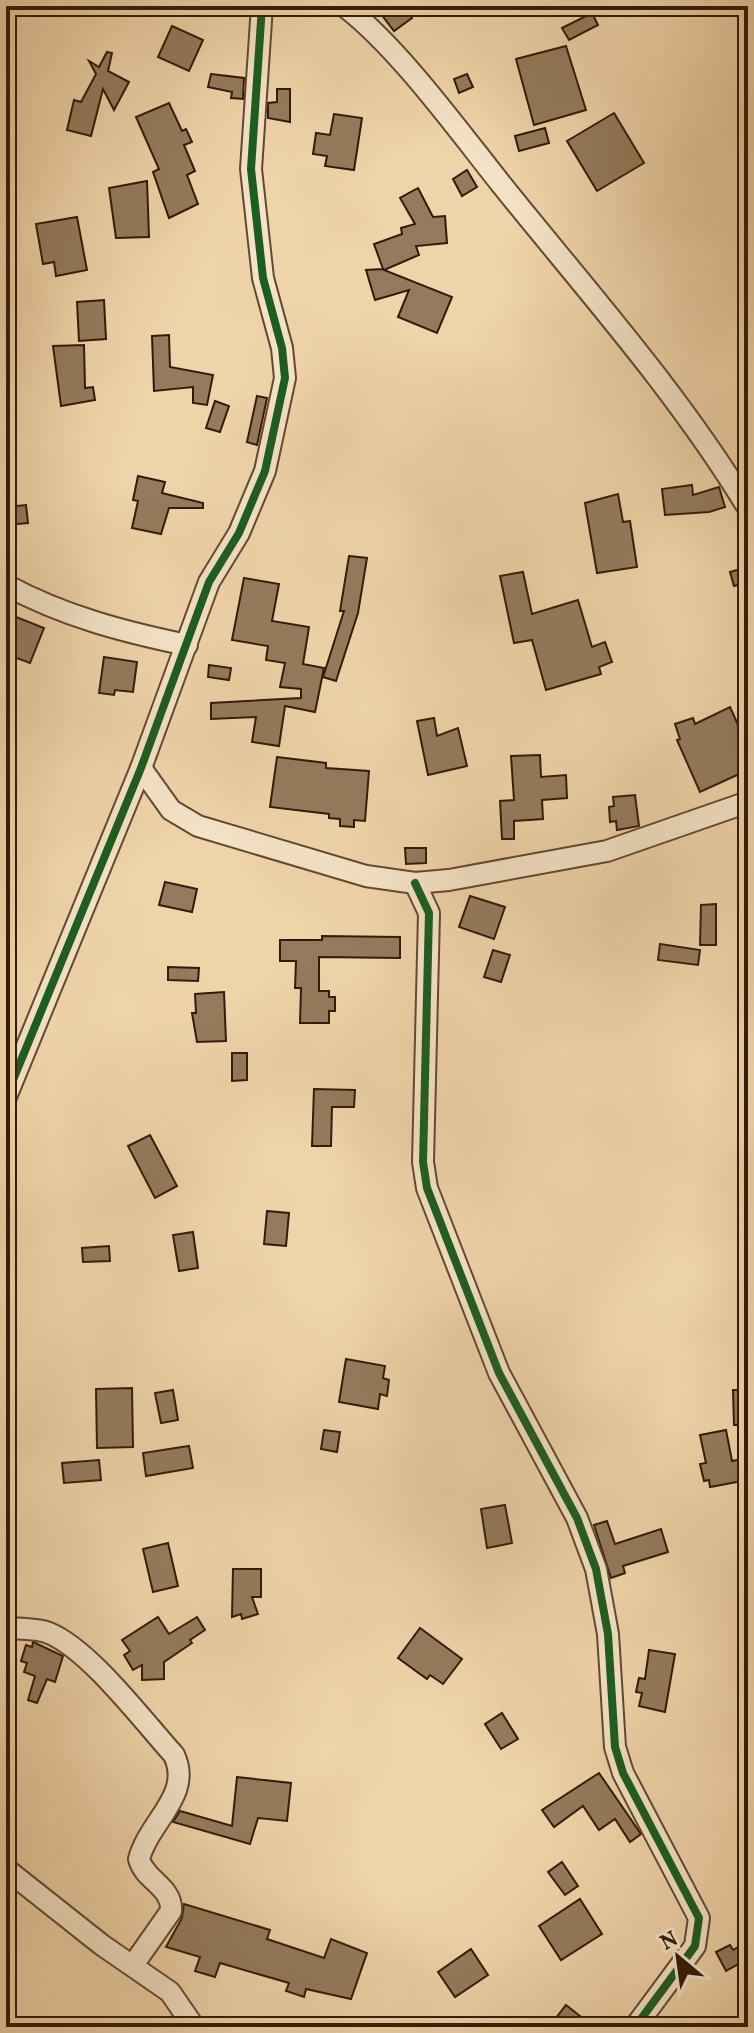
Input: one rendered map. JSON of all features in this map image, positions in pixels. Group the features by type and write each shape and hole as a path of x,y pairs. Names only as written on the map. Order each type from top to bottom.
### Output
{"street":[{"path":"6,1097 141,768 209,582 239,533 265,471 285,378 282,348 263,278 251,169 262,6"},
{"path":"344,6 443,113 631,340 722,466 748,508"},
{"path":"6,585 30,598 117,630 187,645"},
{"path":"141,768 171,810 198,826 366,876 415,883 449,880 607,851 747,805"},
{"path":"429,913 449,880"},
{"path":"415,883 429,913 423,1162 427,1188 499,1373 577,1518 596,1569 608,1634 615,1747 623,1773 699,1918 695,1946 635,2027"},
{"path":"6,1628 45,1631 62,1639 85,1658 174,1755 180,1767 181,1783 139,1859 141,1868 168,1895 171,1911 133,1965"},
{"path":"6,1869 170,1992 194,2027"}],"building":[{"path":"392,6 403,6 412,18 394,31 381,14"},
{"path":"592,13 598,25 569,40 562,28"},
{"path":"172,26 203,40 189,71 158,57"},
{"path":"566,46 586,110 534,125 516,59"},
{"path":"107,52 112,53 108,71 129,82 114,110 103,89 91,136 67,130 74,100 81,102 96,74 89,61 99,67"},
{"path":"211,74 244,78 243,99 231,98 232,92 208,87"},
{"path":"467,74 473,87 459,93 454,79"},
{"path":"277,89 290,89 290,122 268,118 268,103 277,102"},
{"path":"169,103 182,131 186,129 192,142 184,145 195,171 187,175 198,204 169,218 153,172 159,169 136,117"},
{"path":"614,113 644,163 597,191 567,141"},
{"path":"334,114 362,118 354,170 325,166 327,156 313,154 316,133 330,135"},
{"path":"545,128 549,143 519,151 515,136"},
{"path":"467,170 477,187 462,196 453,179"},
{"path":"147,181 149,237 116,238 109,188"},
{"path":"418,188 433,217 445,216 447,243 416,246 419,255 384,270 452,297 437,333 398,317 409,290 375,300 366,270 383,269 374,244 402,234 401,228 415,224 400,198"},
{"path":"77,217 87,270 56,276 54,262 43,264 36,224"},
{"path":"104,300 106,339 79,341 77,302"},
{"path":"169,335 170,367 213,375 207,405 193,403 193,387 154,391 152,336"},
{"path":"84,345 85,388 93,387 95,400 61,406 53,346"},
{"path":"257,396 267,398 257,445 247,442"},
{"path":"215,401 229,406 220,432 206,428"},
{"path":"138,476 165,482 162,493 203,503 203,508 169,508 161,534 132,528 138,501 133,500"},
{"path":"692,485 693,495 719,487 725,507 709,512 665,515 662,489"},
{"path":"618,494 623,522 630,521 637,567 597,573 585,503"},
{"path":"26,505 28,523 6,525 6,507"},
{"path":"349,556 367,558 358,613 336,681 323,677 344,611 340,611"},
{"path":"748,567 748,582 734,586 730,572"},
{"path":"523,572 532,614 578,600 592,647 605,642 612,662 599,667 601,674 546,690 532,640 514,643 500,576"},
{"path":"244,578 279,584 272,621 309,627 303,664 324,668 315,712 285,706 279,746 252,742 256,717 211,719 211,703 301,698 301,689 280,687 285,663 266,660 268,646 232,640"},
{"path":"6,613 44,628 30,663 6,654"},
{"path":"104,657 137,662 133,692 115,690 114,695 99,693"},
{"path":"209,665 231,668 229,680 208,677"},
{"path":"730,707 748,747 748,770 700,792 677,740 680,739 675,724 693,718 695,724"},
{"path":"434,718 437,736 458,728 467,766 428,775 417,721"},
{"path":"540,755 541,777 566,775 567,798 542,800 543,819 514,821 514,839 502,839 500,801 514,800 511,756"},
{"path":"277,757 326,763 326,768 369,771 365,821 354,820 354,827 340,826 340,819 329,818 329,814 270,807"},
{"path":"635,795 639,826 617,830 616,821 610,822 609,807 614,806 613,797"},
{"path":"405,848 426,848 426,863 406,864"},
{"path":"165,882 197,889 192,912 159,905"},
{"path":"470,896 505,907 494,939 459,927"},
{"path":"716,904 716,945 700,945 701,905"},
{"path":"322,936 400,937 400,958 319,957 319,991 329,991 329,997 335,997 335,1011 329,1011 329,1023 300,1023 301,988 295,988 296,961 280,961 280,940 322,940"},
{"path":"660,944 700,950 698,965 658,960"},
{"path":"493,950 510,955 501,982 484,977"},
{"path":"168,967 199,968 198,981 168,980"},
{"path":"224,992 226,1041 197,1042 192,1013 196,1013 195,994"},
{"path":"232,1053 247,1053 247,1080 232,1081"},
{"path":"314,1089 355,1090 354,1107 332,1107 331,1146 312,1146"},
{"path":"150,1135 177,1186 155,1198 128,1146"},
{"path":"267,1211 289,1213 286,1246 264,1244"},
{"path":"193,1232 198,1268 179,1271 173,1235"},
{"path":"109,1246 110,1261 83,1262 82,1248"},
{"path":"346,1359 385,1366 383,1378 389,1380 387,1396 380,1394 378,1409 339,1402"},
{"path":"132,1388 133,1447 97,1448 96,1389"},
{"path":"173,1390 178,1420 161,1423 155,1393"},
{"path":"733,1390 748,1390 748,1425 734,1425"},
{"path":"324,1430 340,1432 337,1452 321,1449"},
{"path":"726,1430 732,1461 748,1458 748,1480 710,1487 709,1480 704,1481 700,1464 706,1463 700,1435"},
{"path":"189,1446 193,1468 146,1476 143,1453"},
{"path":"99,1460 101,1480 64,1483 62,1463"},
{"path":"505,1505 512,1543 487,1548 481,1509"},
{"path":"607,1521 615,1544 661,1529 668,1552 623,1566 625,1573 611,1578 594,1525"},
{"path":"168,1543 178,1586 153,1592 143,1549"},
{"path":"233,1569 261,1569 261,1597 252,1597 258,1614 242,1619 241,1614 232,1617"},
{"path":"158,1617 169,1634 197,1617 205,1630 164,1662 164,1679 142,1680 142,1665 133,1670 124,1655 130,1651 122,1640"},
{"path":"420,1628 462,1659 443,1684 430,1675 427,1679 398,1658"},
{"path":"33,1642 63,1656 55,1682 47,1679 37,1703 28,1700 35,1676 24,1672 27,1663 21,1661 26,1645 32,1647"},
{"path":"649,1650 675,1654 665,1712 639,1706 642,1693 636,1692 639,1678 645,1679"},
{"path":"502,1713 518,1739 501,1749 485,1724"},
{"path":"599,1773 641,1834 630,1842 615,1819 599,1830 583,1806 554,1827 542,1810"},
{"path":"237,1777 291,1783 287,1821 258,1818 250,1844 173,1822 180,1811 232,1826"},
{"path":"562,1862 578,1886 565,1895 548,1872"},
{"path":"580,1899 602,1934 561,1960 539,1926"},
{"path":"184,1904 270,1930 267,1939 324,1958 331,1939 367,1953 351,1999 306,1989 304,1997 286,1991 289,1983 220,1963 215,1977 195,1971 200,1957 166,1947 182,1918"},
{"path":"748,1941 748,1959 726,1971 716,1952 730,1945 733,1950"},
{"path":"471,1949 488,1975 455,1997 438,1972"},
{"path":"566,2005 594,2027 549,2027"}],"cycle path":[{"path":"6,1097 141,768 209,582 239,533 265,471 285,378 282,348 263,278 251,169 262,6"},
{"path":"415,883 429,913 423,1162 427,1188 499,1373 577,1518 596,1569 608,1634 615,1747 623,1773 699,1918 695,1946 635,2027"}]}
